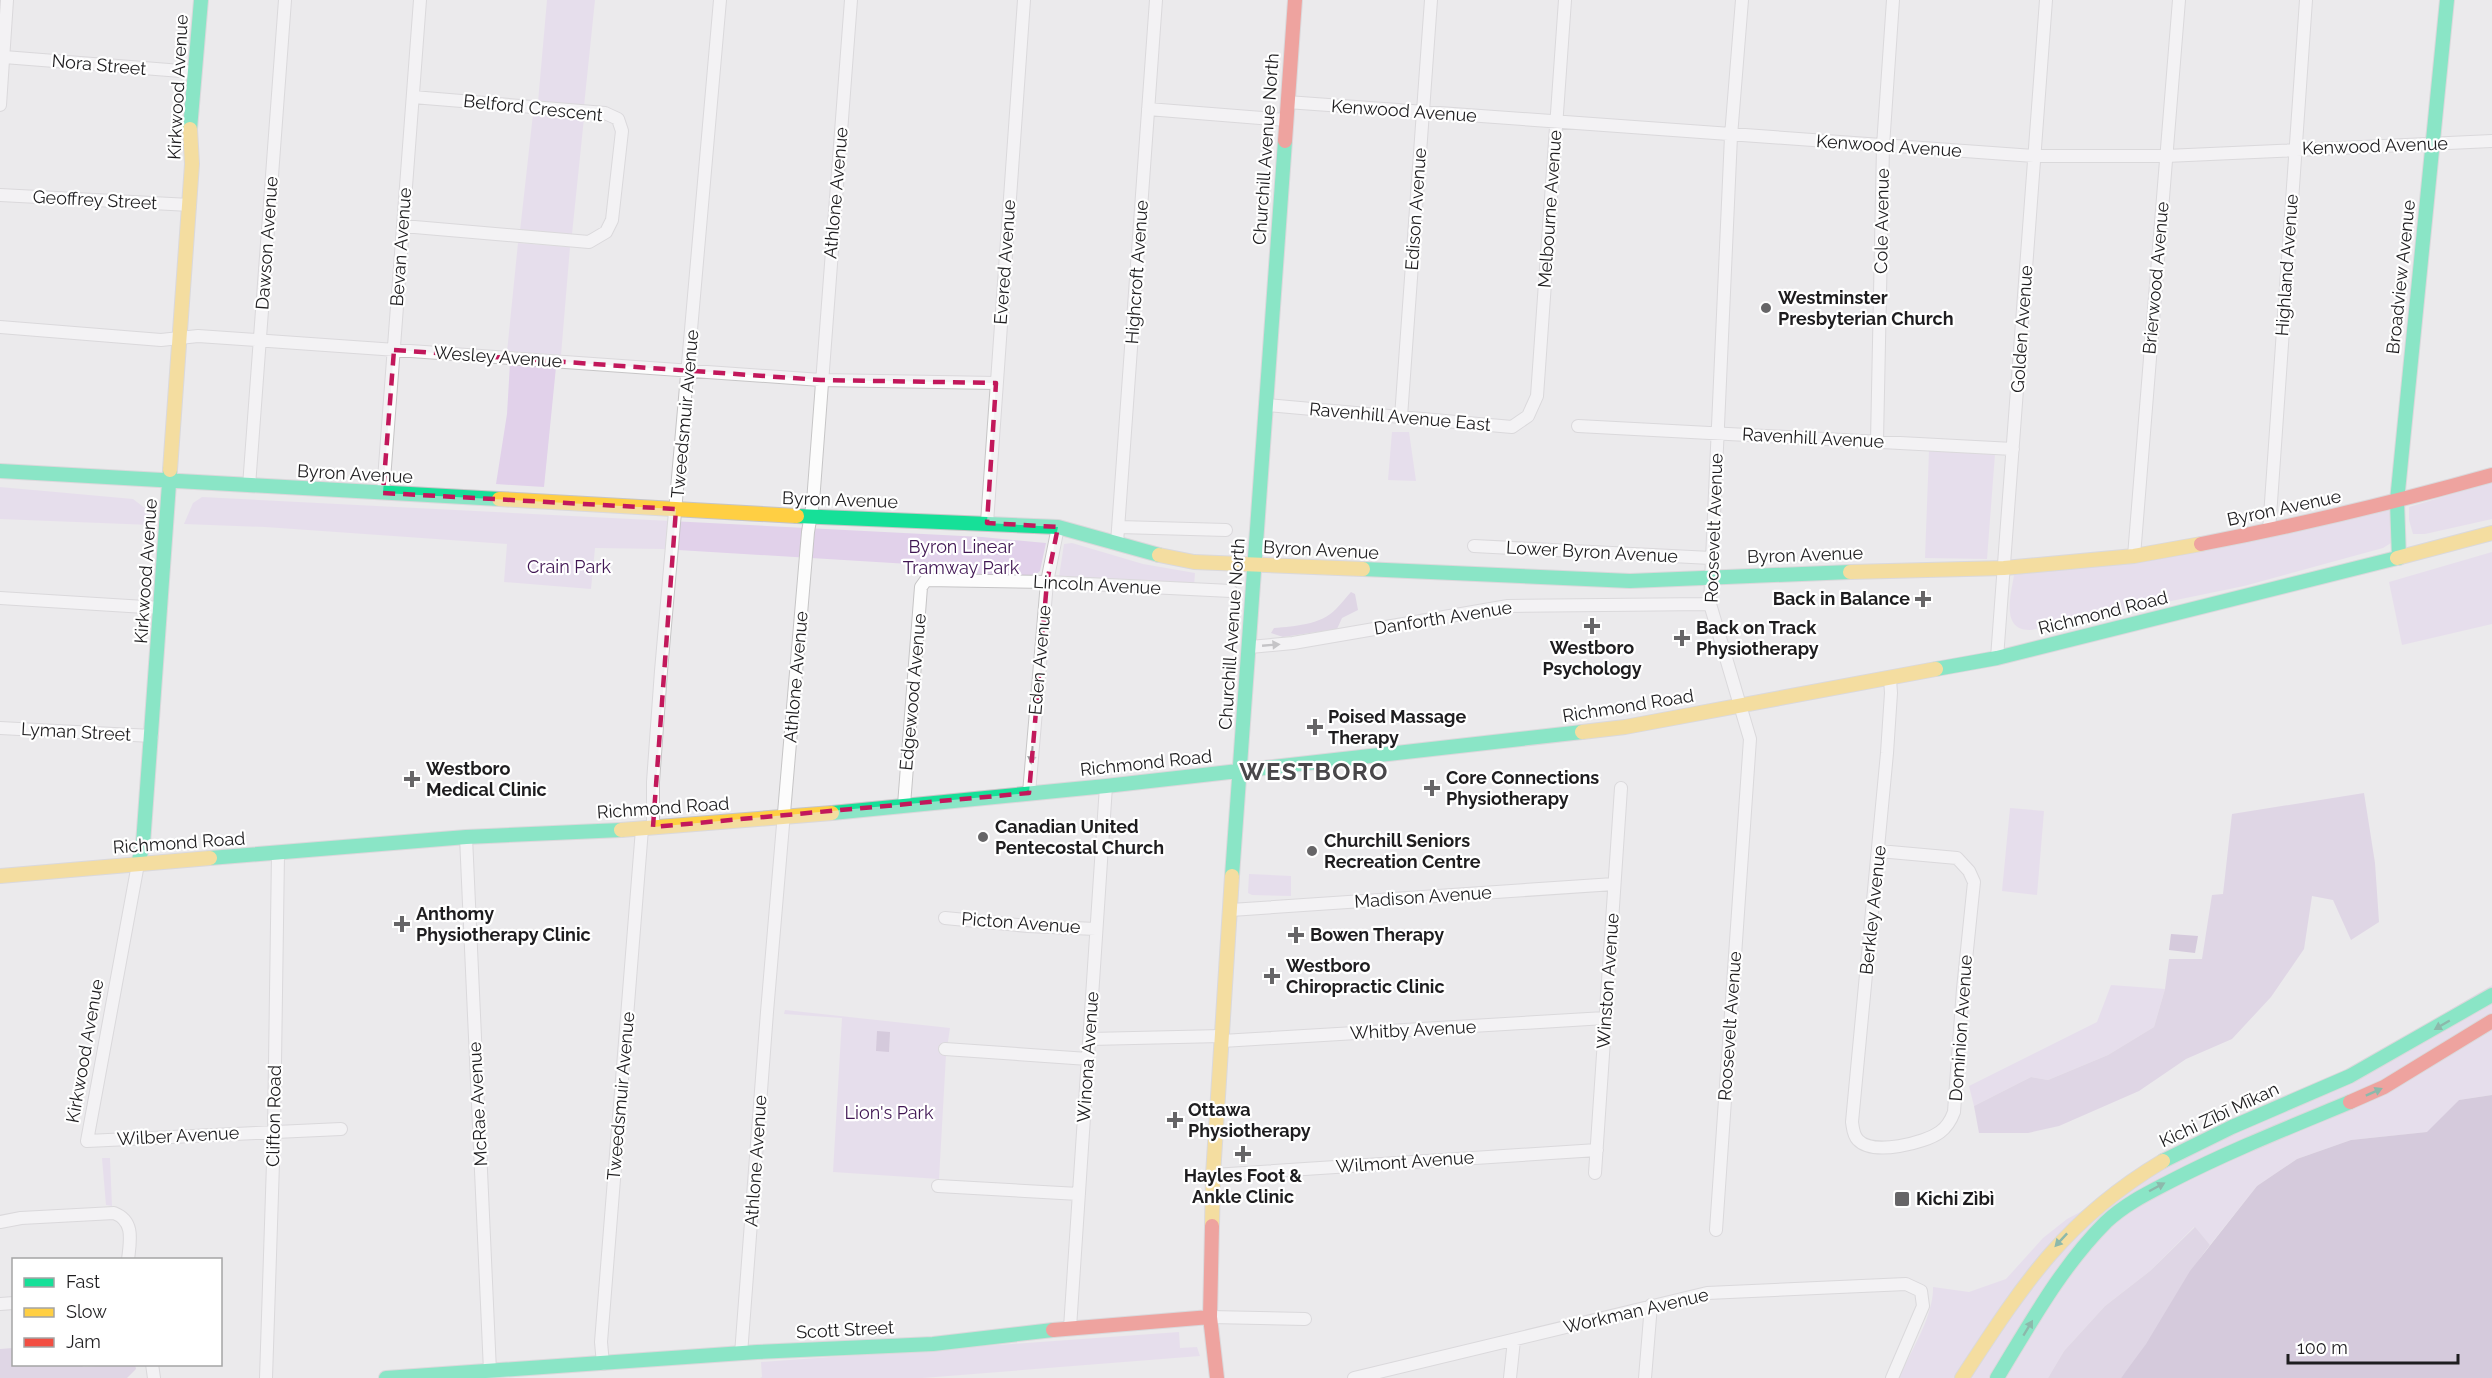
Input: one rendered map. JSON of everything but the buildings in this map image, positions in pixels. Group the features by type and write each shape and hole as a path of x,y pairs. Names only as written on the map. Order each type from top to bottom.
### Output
{"main road":[{"name":"Kirkwood Avenue","path":"138,864 143,844 152,736 190,205 194,72 201,0"},
{"name":"Churchill Avenue North","path":"1217,1378 1210,1317 1213,1175 1239,770 1256,565 1294,0"},
{"name":"Broadview Avenue","path":"2399,558 2397,501 2447,0"},
{"name":"Byron Avenue","path":"0,471 810,517 1058,527 1163,557 1194,562 1619,581 2004,567 2134,556 2269,531 2397,501 2492,475"},
{"name":"Richmond Road","path":"0,876 466,837 647,828 784,818 1106,786 1563,735 1738,706 1997,658 2492,533"},
{"name":"Kichi Zībī Mīkan","path":"1962,1378 2044,1259 2083,1218 2112,1194 2197,1142 2361,1071 2492,996"},
{"path":"1997,1378 2070,1262 2098,1229 2129,1203 2199,1166 2384,1087 2492,1021"},
{"name":"Scott Street","path":"386,1378 741,1354 933,1344 1070,1328 1210,1317"}],"street":[{"path":"0,105 7,0"},
{"name":"Dawson Avenue","path":"249,486 285,0"},
{"name":"Bevan Avenue","path":"383,493 420,0"},
{"name":"Tweedsmuir Avenue","path":"603,1364 601,1342 653,782 720,0"},
{"name":"Athlone Avenue","path":"741,1354 851,0"},
{"name":"Evered Avenue","path":"987,523 1024,0"},
{"name":"Highcroft Avenue","path":"1117,543 1156,0"},
{"name":"Edison Avenue","path":"1401,417 1431,0"},
{"name":"Melbourne Avenue","path":"1528,416 1537,396 1565,0"},
{"name":"Roosevelt Avenue","path":"1716,1230 1750,740 1738,706 1710,604 1731,136 1742,0"},
{"name":"Cole Avenue","path":"1877,441 1883,146 1893,0"},
{"name":"Golden Avenue","path":"1997,658 2046,0"},
{"name":"Brierwood Avenue","path":"2134,556 2179,0"},
{"name":"Highland Avenue","path":"2269,531 2306,0"},
{"name":"Nora Street","path":"4,57 194,72"},
{"name":"Belford Crescent","path":"403,226 589,242 606,232 612,220 622,131 618,119 605,113 412,97"},
{"name":"Kenwood Avenue","path":"1287,102 1731,136 2034,156 2166,156 2492,141"},
{"path":"1148,109 1286,120"},
{"name":"Geoffrey Street","path":"0,195 190,205"},
{"name":"Wesley Avenue","path":"0,327 162,340 198,336 260,340 821,380 996,383"},
{"name":"Ravenhill Avenue East","path":"1267,405 1512,427 1528,416"},
{"name":"Ravenhill Avenue","path":"1578,426 2013,449"},
{"path":"1119,526 1226,530"},
{"name":"Eden Avenue","path":"1029,793 1047,582 1058,527"},
{"name":"Lower Byron Avenue","path":"1474,546 1711,558"},
{"name":"Lincoln Avenue","path":"926,580 1047,582 1231,591"},
{"name":"Edgewood Avenue","path":"904,805 921,587 926,580"},
{"path":"0,598 161,608"},
{"name":"Danforth Avenue","path":"1250,647 1293,644 1508,606 1710,604"},
{"name":"Berkley Avenue","path":"1858,1140 1854,1133 1853,1107 1879,851 1890,709 1890,679"},
{"name":"Lyman Street","path":"0,728 152,736"},
{"name":"Winona Avenue","path":"1070,1328 1106,786"},
{"name":"Winston Avenue","path":"1595,1173 1621,788"},
{"name":"McRae Avenue","path":"466,837 490,1371"},
{"name":"Dominion Avenue","path":"1858,1140 1874,1147 1898,1146 1934,1136 1946,1127 1952,1117 1956,1104 1963,989 1974,882 1969,871 1957,858 1879,851"},
{"name":"Clifton Road","path":"266,1378 274,1132 278,854"},
{"name":"Kirkwood Avenue","path":"87,1141 138,864"},
{"name":"Madison Avenue","path":"1231,910 1614,884"},
{"name":"Picton Avenue","path":"945,918 1028,926 1096,929"},
{"name":"Whitby Avenue","path":"1090,1039 1222,1038 1605,1018"},
{"path":"945,1049 1088,1059"},
{"name":"Wilber Avenue","path":"87,1141 341,1129"},
{"name":"Wilmont Avenue","path":"1213,1175 1597,1150"},
{"path":"938,1186 1079,1194"},
{"path":"0,1222 21,1218 114,1213 124,1218 129,1226 128,1258"},
{"name":"Workman Avenue","path":"1354,1378 1372,1376 1651,1305 1707,1293 1906,1284 1921,1291 1923,1306 1892,1378"},
{"path":"1645,1378 1651,1305"},
{"name":"Scott Street","path":"1210,1317 1305,1319"},
{"path":"1510,1378 1514,1340"}],"highlighted area":[{"path":"394,350 821,380 996,383 987,523 1058,527 1047,582 1029,793 653,827 676,509 383,493"}],"green space":[{"path":"547,0 595,0 584,106 538,102"},
{"path":"533,114 584,118 572,234 520,231"},
{"path":"518,243 570,247 561,355 507,352"},
{"path":"510,363 556,367 544,487 496,484 507,414"},
{"path":"1392,432 1409,432 1416,481 1388,480"},
{"path":"1929,451 1995,454 1987,559 1925,558"},
{"path":"2492,482 2492,519 2425,534 2413,534 2409,520 2409,507"},
{"path":"0,487 133,499 150,512 151,525 0,519"},
{"name":"Byron Linear Tramway Park","path":"202,497 982,537 1046,543 1040,571 1035,575 943,579 943,570 909,564 662,549 595,548 591,589 504,582 507,544 265,527 184,524 193,503"},
{"path":"2391,508 2391,543 2383,548 2244,586 2031,630 2021,629 2011,618 2010,601 2014,575"},
{"name":"Byron Linear Tramway Park","path":"1072,543 1143,564 1195,573 1194,586 1059,577 1064,544"},
{"path":"2492,552 2492,624 2402,645 2389,582"},
{"path":"2010,808 2044,811 2037,895 2002,891"},
{"path":"1249,874 1291,876 1291,896 1248,893"},
{"path":"2111,985 2165,989 2154,1027 2108,1055 2048,1080 2031,1077 1974,1106 1969,1086 2097,1022"},
{"path":"2492,985 2492,1095 2459,1100 2428,1132 2351,1140 2297,1159 2257,1186 2210,1245 2194,1227 2150,1271 2105,1306 2064,1351 2048,1378 1898,1378 1926,1321 1933,1287 1969,1292 2006,1279 2043,1238 2067,1219 2347,1071"},
{"name":"Lion's Park","path":"785,1010 950,1028 946,1055 939,1179 833,1172 842,1018 784,1014"},
{"path":"102,1158 110,1158 112,1206 106,1205"},
{"path":"1179,1332 1180,1348 1197,1347 1200,1356 923,1378 760,1378 762,1377 761,1362"}],"shaded area":[{"path":"1351,592 1355,594 1358,610 1342,618 1337,629 1283,637 1271,633 1274,628 1307,624 1323,618 1336,609"},
{"path":"2364,793 2375,863 2379,922 2351,940 2333,900 2312,896 2304,949 2271,997 2232,1039 2186,1059 2139,1091 2059,1126 2028,1133 1979,1133 1974,1106 2031,1077 2048,1080 2108,1055 2154,1027 2165,989 2169,959 2202,959 2212,895 2223,894 2232,814"},
{"path":"2171,934 2198,936 2195,953 2169,950"},
{"path":"877,1031 890,1032 889,1052 876,1051"},
{"path":"2492,1095 2492,1378 2121,1378 2146,1344 2190,1271 2257,1186 2297,1159 2351,1140 2427,1132 2459,1100"},
{"path":"2195,1227 2210,1245 2134,1363 2121,1378 2048,1378 2064,1351 2105,1306 2150,1271"},
{"path":"12,1348 12,1366 135,1366 136,1369 127,1378 0,1378 0,1349"}],"traffic: fast":[{"path":"190,129 201,0"},
{"path":"2399,558 2397,501 2447,0"},
{"path":"1232,876 1285,141"},
{"path":"138,864 143,844 170,470"},
{"path":"0,471 499,499"},
{"path":"797,516 1058,527 1159,555"},
{"path":"1936,669 1997,658 2397,558"},
{"path":"1363,569 1630,581 1850,572"},
{"path":"832,813 1106,786 1582,732"},
{"path":"210,858 466,837 621,830"},
{"path":"2163,1161 2232,1127 2350,1076 2492,995"},
{"path":"1997,1378 2060,1277 2090,1239 2113,1216 2137,1199 2193,1170 2350,1102"},
{"path":"386,1378 757,1352 933,1344 1053,1330"}],"traffic: slow":[{"path":"170,470 192,164 190,129"},
{"path":"499,499 797,516"},
{"path":"2397,558 2492,533"},
{"path":"1850,572 2004,568 2134,556 2201,544"},
{"path":"1159,555 1194,562 1363,569"},
{"path":"1582,732 1625,727 1936,669"},
{"path":"621,830 832,813"},
{"path":"0,876 210,858"},
{"path":"1212,1226 1213,1175 1232,876"},
{"path":"1962,1378 2026,1284 2072,1231 2128,1183 2163,1161"}],"traffic: jam":[{"path":"1285,141 1295,0"},
{"path":"2201,544 2347,512 2492,475"},
{"path":"2350,1102 2384,1087 2492,1021"},
{"path":"1212,1226 1210,1317 1217,1378"},
{"path":"1053,1330 1210,1317"}],"place":[{"name":"Westminster Presbyterian Church","path":"1766,308"},
{"name":"Back in Balance","path":"1923,599"},
{"name":"Westboro Psychology","path":"1592,626"},
{"name":"Back on Track Physiotherapy","path":"1682,638"},
{"name":"Poised Massage Therapy","path":"1315,727"},
{"name":"Westboro Medical Clinic","path":"412,779"},
{"name":"Core Connections Physiotherapy","path":"1432,788"},
{"name":"Canadian United Pentecostal Church","path":"983,837"},
{"name":"Churchill Seniors Recreation Centre","path":"1312,851"},
{"name":"Anthomy Physiotherapy Clinic","path":"402,924"},
{"name":"Bowen Therapy","path":"1296,935"},
{"name":"Westboro Chiropractic Clinic","path":"1272,976"},
{"name":"Ottawa Physiotherapy","path":"1175,1120"},
{"name":"Hayles Foot & Ankle Clinic","path":"1243,1154"},
{"name":"Kichi Zìbì","path":"1902,1199"}],"district":[{"name":"WESTBORO","path":"1314,772"}],"park label":[{"name":"Crain Park","path":"569,567"}]}
